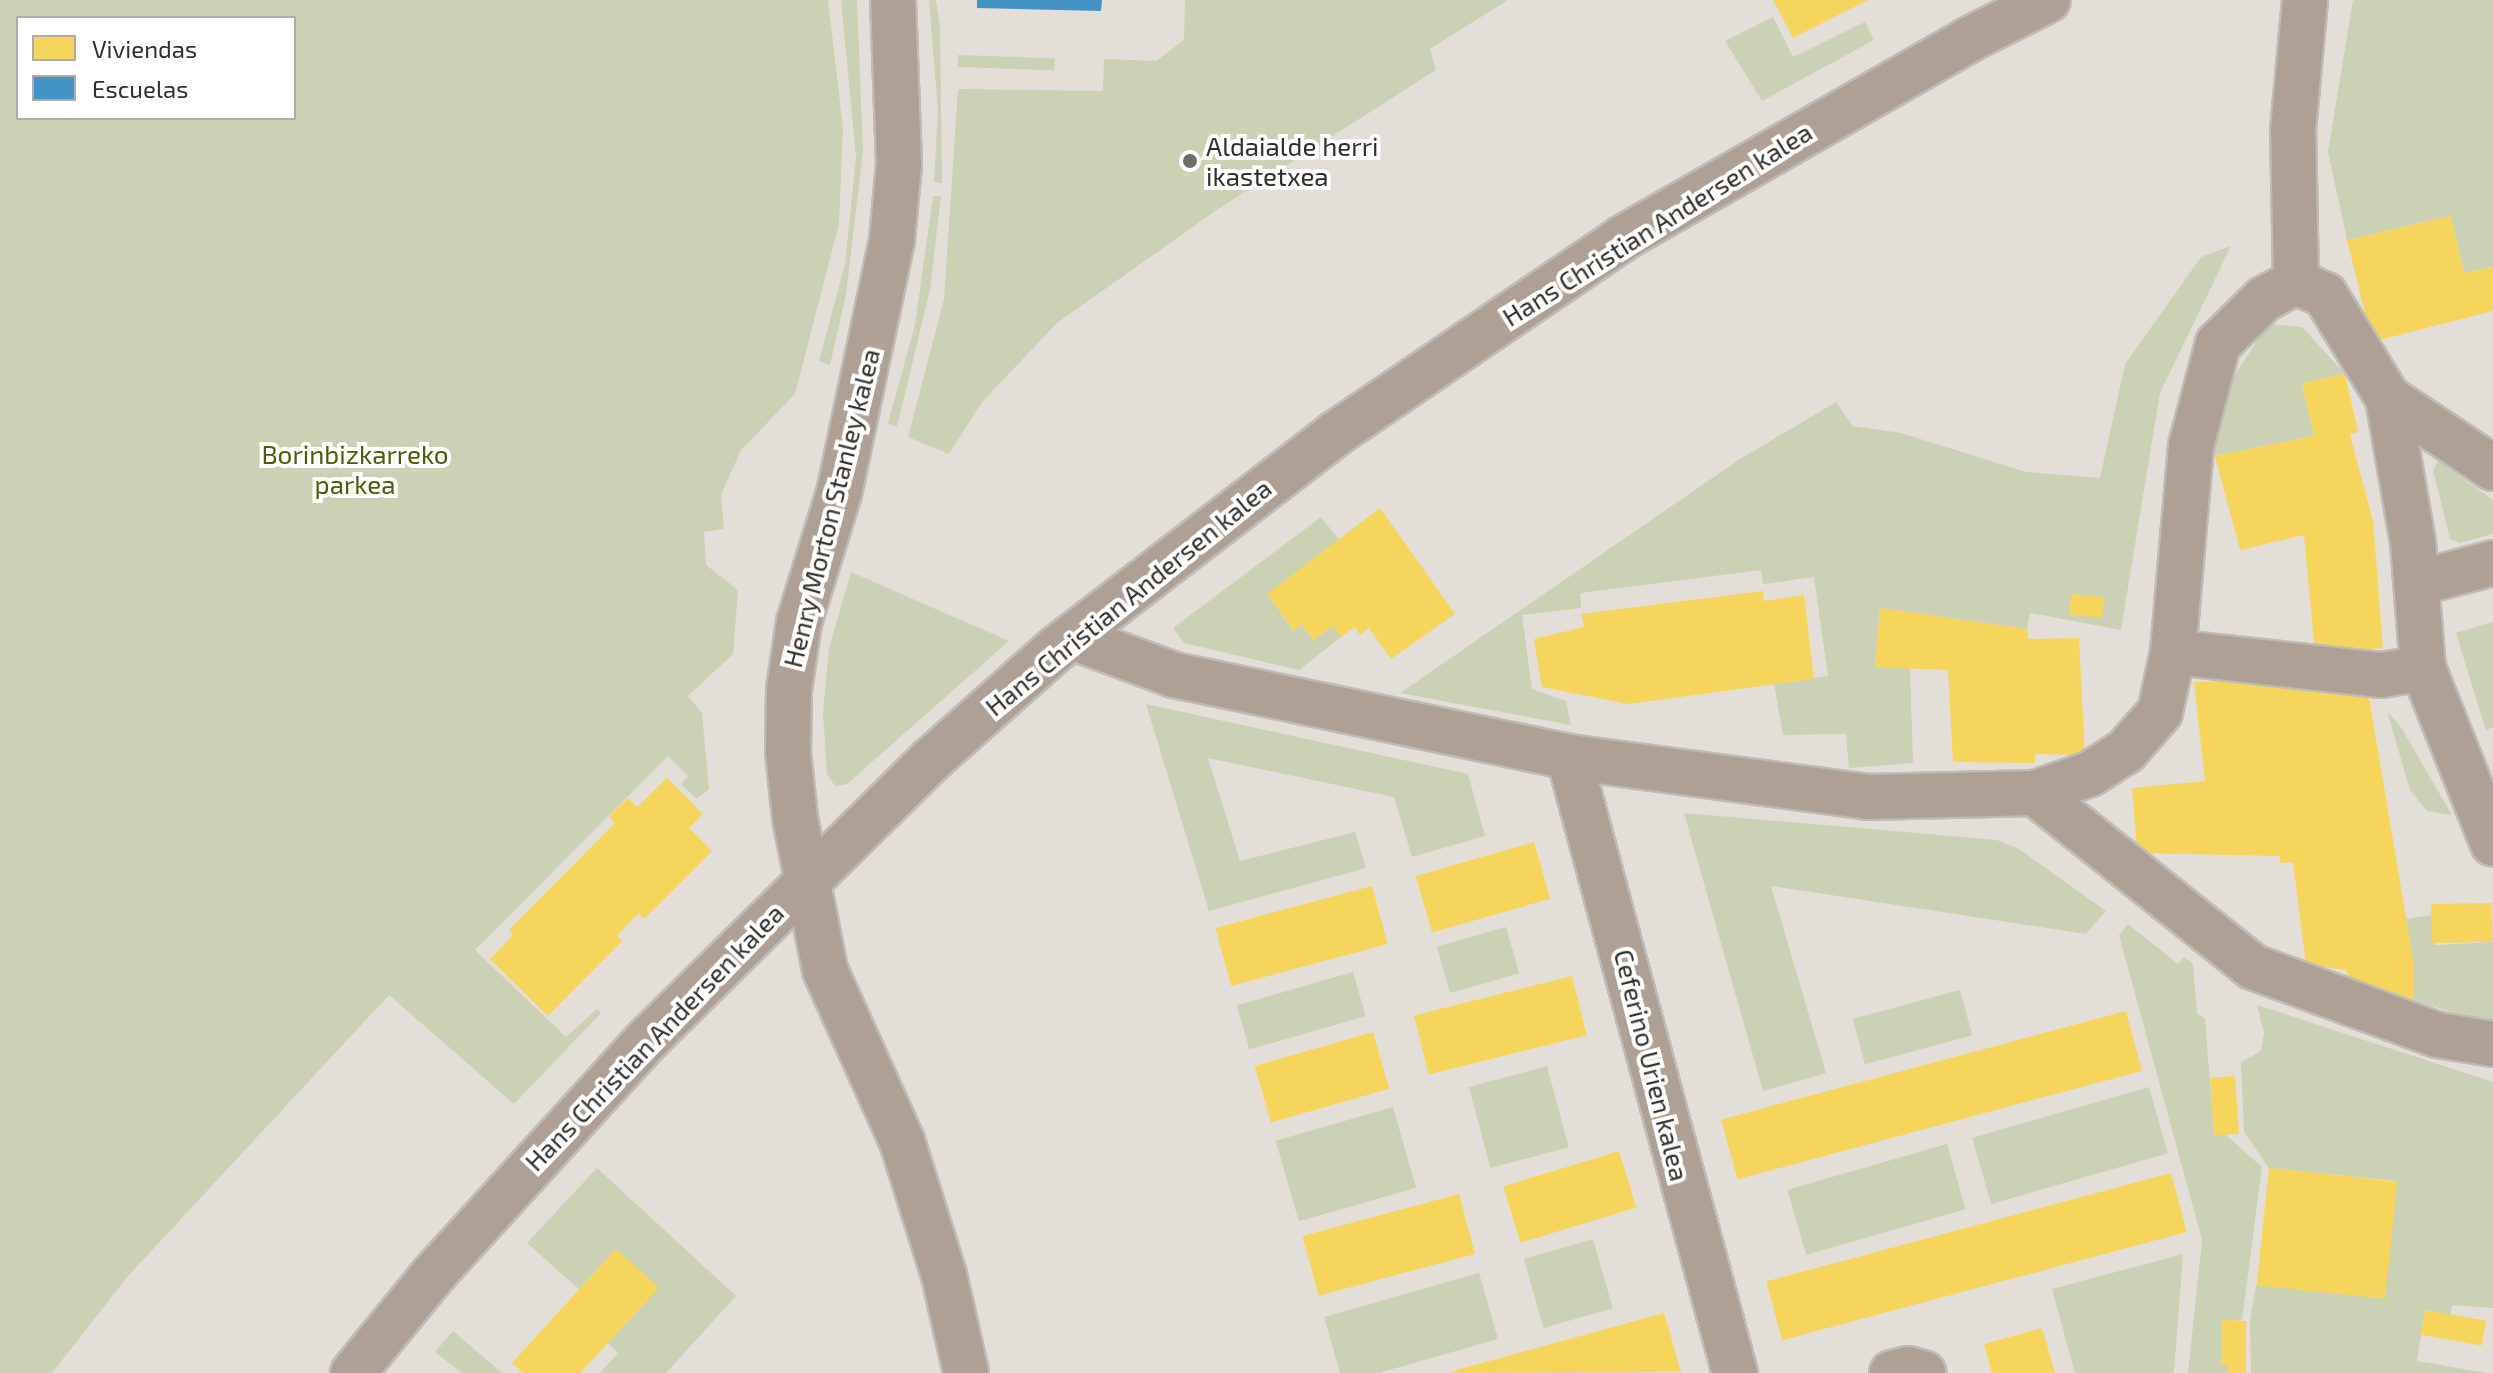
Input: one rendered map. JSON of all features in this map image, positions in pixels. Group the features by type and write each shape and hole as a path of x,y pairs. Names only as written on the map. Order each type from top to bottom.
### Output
{"street":[{"name":"Henry Morton Stanley kalea","path":"893,0 899,164 892,240 852,442 799,622 789,690 788,752 806,878 825,970 902,1141 944,1275 966,1373"},
{"name":"Hans Christian Andersen kalea","path":"353,1373 530,1167 806,878 931,760 1072,637 1335,434 1623,238 1970,39 2048,0"},
{"path":"2296,282 2293,130 2305,0"},
{"path":"1072,637 1174,675 1569,757 1867,797 2035,793 2090,774 2126,751 2160,712 2173,652 2191,446 2218,344 2264,299 2296,282"},
{"path":"2296,282 2325,295 2388,398 2417,583 2423,668 2493,844"},
{"path":"2388,398 2493,468"},
{"path":"2417,583 2493,563"},
{"path":"2173,652 2382,675 2423,668"},
{"name":"Ceferino Urien kalea","path":"1569,757 1735,1373"},
{"path":"2035,793 2253,967 2438,1035 2493,1044"},
{"path":"1892,1373 1923,1373"}],"green space":[{"name":"Borinbizkarreko parkea","path":"0,0 828,0 843,128 839,224 795,394 741,450 721,495 724,529 704,532 706,565 738,590 733,654 688,696 702,713 709,789 697,799 681,784 688,776 668,756 475,950 566,1037 597,1009 601,1013 514,1104 389,995 128,1276 52,1373 0,1373"},
{"path":"841,0 857,0 863,151 846,295 830,365 819,361 845,264 856,157"},
{"path":"929,0 936,0 940,28 942,183 934,182 938,111"},
{"path":"1185,0 1508,0 1430,49 1436,70 1218,209 1057,323 982,402 949,454 908,437 944,299 958,89 1103,91 1104,59 1156,61 1184,40"},
{"path":"2353,0 2493,0 2493,267 2464,273 2451,216 2347,240 2328,152"},
{"path":"1773,17 1793,57 1865,22 1874,40 1762,101 1725,41"},
{"path":"958,55 1055,58 1055,70 958,67"},
{"path":"933,196 941,196 930,290 897,427 888,423 915,325"},
{"path":"2231,246 2160,393 2121,630 2030,613 2027,629 1880,608 1875,666 1910,668 1913,763 1849,768 1846,734 1783,735 1774,684 1828,676 1814,577 1763,584 1761,570 1580,593 1581,608 1522,615 1532,689 1566,701 1571,725 1400,693 1740,459 1836,402 1853,426 1901,433 2026,472 2100,478 2125,364 2201,257"},
{"path":"2268,324 2302,327 2345,374 2302,383 2314,436 2215,456 2214,433 2225,390"},
{"path":"2438,461 2493,500 2493,534 2459,543 2450,539 2433,470"},
{"path":"1321,517 1341,542 1268,594 1293,631 1302,624 1313,640 1333,626 1341,637 1299,670 1184,643 1173,628"},
{"path":"851,572 1009,641 847,784 835,786 827,774 823,712 829,648"},
{"path":"2493,622 2493,727 2486,731 2456,633"},
{"path":"1146,704 1468,774 1485,836 1412,857 1394,797 1208,758 1240,861 1355,832 1366,868 1209,911"},
{"path":"2387,711 2402,729 2452,815 2427,811 2410,790"},
{"path":"1684,813 1997,840 2019,849 2106,911 2086,934 1771,886 1826,1073 1763,1091"},
{"path":"2432,915 2435,945 2493,942 2493,1025 2413,1000 2406,919"},
{"path":"2128,924 2178,964 2184,957 2193,964 2197,1013 2205,1019 2214,1135 2226,1135 2262,1167 2242,1320 2221,1321 2221,1364 2228,1365 2228,1373 2188,1373 2202,1240 2119,935"},
{"path":"1506,927 1519,973 1450,993 1437,947"},
{"path":"1353,972 1366,1016 1249,1050 1237,1005"},
{"path":"1960,990 1972,1035 1865,1064 1853,1019"},
{"path":"2257,1005 2493,1082 2493,1308 2452,1305 2450,1315 2425,1310 2417,1361 2487,1373 2251,1373 2250,1321 2256,1285 2384,1298 2397,1181 2269,1168 2244,1132 2241,1062 2261,1051 2264,1033"},
{"path":"1547,1066 1569,1147 1491,1168 1469,1087"},
{"path":"2149,1087 2168,1153 1991,1204 1972,1138"},
{"path":"1393,1107 1416,1188 1299,1221 1276,1141"},
{"path":"1947,1144 1966,1209 1806,1255 1787,1190"},
{"path":"597,1168 736,1296 666,1373 600,1373 618,1353 608,1343 616,1250 579,1289 527,1243"},
{"path":"1593,1239 1613,1308 1544,1328 1524,1259"},
{"path":"2183,1254 2174,1373 2075,1373 2052,1289"},
{"path":"1479,1273 1498,1339 1379,1373 1340,1373 1324,1317"},
{"path":"453,1331 502,1373 462,1373 435,1352"}],"building: Viviendas":[{"path":"1773,0 1868,0 1793,38"},
{"path":"2451,216 2464,273 2493,267 2493,311 2372,342 2347,240"},
{"path":"2345,374 2358,432 2350,434 2373,522 2383,648 2315,654 2304,535 2240,550 2215,456 2314,436 2302,383"},
{"path":"1380,508 1455,614 1391,659 1369,628 1360,635 1355,627 1341,637 1333,626 1313,640 1302,624 1294,631 1267,594"},
{"path":"1763,591 1764,601 1804,595 1814,679 1628,704 1542,687 1534,639 1584,627 1581,614"},
{"path":"2071,594 2104,597 2102,618 2069,615"},
{"path":"1880,608 2027,629 2028,639 2079,638 2085,755 2035,754 2035,763 1953,762 1948,670 1875,667"},
{"path":"2275,679 2369,697 2413,959 2413,1000 2348,977 2347,970 2306,965 2293,862 2280,863 2280,856 2137,853 2132,788 2205,781 2194,682"},
{"path":"667,778 703,814 689,828 712,851 644,919 639,913 628,924 617,936 622,941 548,1016 490,959 513,935 509,930 615,823 609,816 628,798 637,807"},
{"path":"1534,842 1550,899 1432,933 1416,876"},
{"path":"1372,886 1388,944 1231,986 1216,928"},
{"path":"2492,903 2493,942 2432,943 2431,904"},
{"path":"1572,976 1587,1035 1429,1075 1414,1015"},
{"path":"2126,1011 2142,1071 1737,1179 1721,1119"},
{"path":"1373,1032 1389,1089 1271,1123 1255,1066"},
{"path":"2235,1076 2239,1134 2214,1136 2210,1078"},
{"path":"1619,1151 1636,1207 1521,1243 1503,1186"},
{"path":"2269,1168 2397,1181 2385,1299 2257,1285"},
{"path":"2171,1173 2187,1232 1782,1340 1766,1281"},
{"path":"1459,1194 1475,1254 1319,1296 1303,1236"},
{"path":"616,1249 659,1288 580,1373 523,1373 512,1363"},
{"path":"2425,1310 2486,1321 2482,1345 2421,1335"},
{"path":"1664,1313 1681,1372 1450,1373 1460,1369"},
{"path":"2221,1320 2246,1321 2246,1373 2228,1373 2228,1365 2221,1365"},
{"path":"2042,1328 2055,1373 1992,1373 1984,1344"}],"building: Escuelas":[{"path":"977,0 1102,0 1101,11 977,8"}],"place":[{"name":"Aldaialde herri ikastetxea","path":"1190,161"}]}
